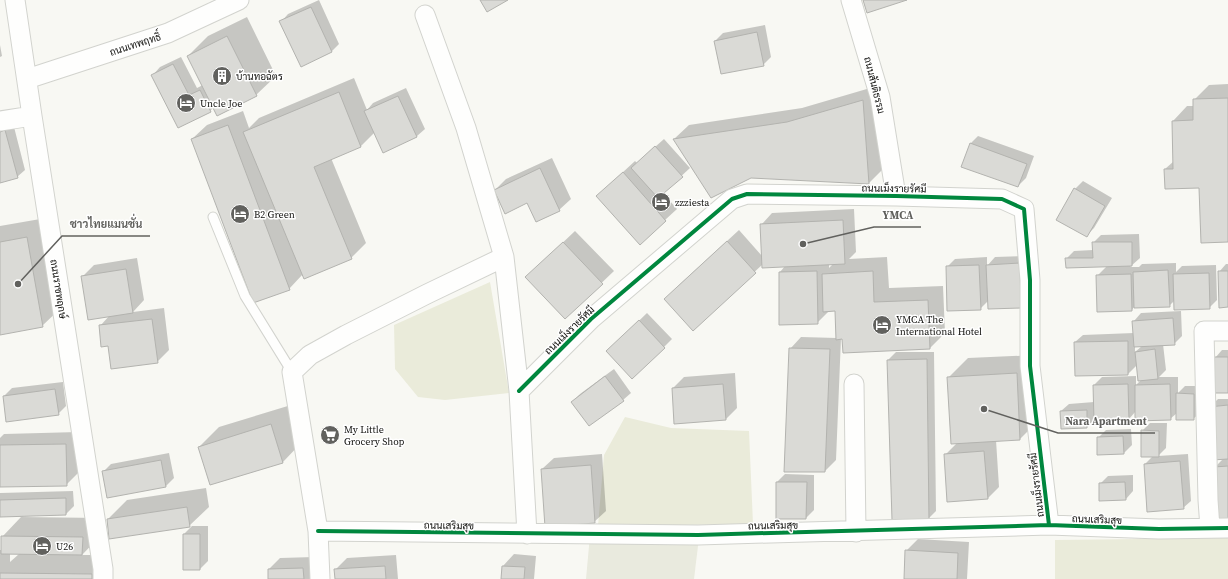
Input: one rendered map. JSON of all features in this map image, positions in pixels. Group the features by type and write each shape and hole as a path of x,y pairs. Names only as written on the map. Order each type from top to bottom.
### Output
{"street":[{"name":"ถนนราชพฤกษ์","path":"15,0 102,570 102,579"},
{"name":"ถนนเทพฤทธิ์","path":"27,79 168,33 240,0"},
{"name":"ถนนสันติธรรม","path":"851,0 880,97 896,196"},
{"path":"426,15 466,128 504,257 519,391 528,534"},
{"path":"0,121 32,116"},
{"name":"ถนนเม็งรายรัศมี","path":"519,391 591,319 732,199 747,194 1002,199 1024,209 1030,280 1030,366 1049,525"},
{"path":"320,579 318,531 292,372 310,355 340,338 504,257"},
{"path":"1219,528 1208,500 1204,331 1228,331"},
{"path":"854,384 856,532"},
{"name":"ถนนเสริมสุข","path":"318,531 698,535 856,532 1049,525 1159,529 1219,528"}],"lane":[{"path":"213,218 245,296 292,372"}],"shaded area":[{"path":"590,535 699,538 694,579 586,579"}],"green space":[{"path":"490,282 509,393 445,400 418,397 395,369 394,325"},
{"path":"625,417 671,428 749,431 753,524 598,526 604,455"},
{"path":"1228,538 1228,579 1055,579 1055,540"}],"building":[{"path":"480,0 508,0 487,12"},
{"path":"863,0 907,0 867,13"},
{"path":"311,7 332,52 301,67 279,21"},
{"path":"757,32 764,66 721,74 714,41"},
{"name":"บ้านทอฉัตร","path":"227,36 257,96 217,116 187,56"},
{"name":"Uncle Joe","path":"173,64 189,95 200,90 211,112 178,128 151,75"},
{"path":"339,92 361,147 314,167 352,259 304,279 243,132"},
{"path":"398,96 417,137 383,153 364,111"},
{"path":"1228,98 1228,242 1201,243 1199,188 1165,189 1164,169 1173,169 1172,121 1193,120 1193,99"},
{"path":"863,100 869,184 751,178 711,198 673,139 787,122"},
{"name":"B2 Green","path":"228,125 290,290 253,303 191,139"},
{"path":"5,130 18,178 0,183 0,132"},
{"path":"970,143 1027,164 1018,187 961,167"},
{"path":"655,146 683,177 658,198 631,168"},
{"path":"540,168 560,211 536,222 527,203 505,214 494,190"},
{"path":"623,172 666,221 640,245 596,196"},
{"path":"1074,188 1105,206 1087,237 1056,220"},
{"path":"843,220 845,264 762,268 760,224"},
{"path":"27,237 43,327 0,335 0,242"},
{"path":"727,241 756,273 693,331 664,299"},
{"path":"563,242 603,284 565,319 525,277"},
{"path":"1092,242 1132,242 1132,266 1066,268 1065,258 1093,258"},
{"path":"1020,263 1021,308 988,309 986,265"},
{"path":"979,265 981,310 947,311 946,266"},
{"path":"126,269 133,313 88,320 81,276"},
{"path":"1168,270 1170,307 1134,308 1133,272"},
{"path":"817,271 818,324 779,325 779,272"},
{"name":"YMCA The International Hotel","path":"873,271 874,302 928,300 930,349 843,353 842,339 836,340 835,311 823,312 822,274"},
{"path":"1218,271 1228,271 1228,307 1219,308"},
{"path":"1209,273 1210,309 1174,310 1173,274"},
{"path":"1131,274 1132,311 1097,312 1096,275"},
{"path":"1173,318 1175,345 1134,347 1132,321"},
{"path":"152,319 158,363 111,369 108,346 101,347 99,325"},
{"path":"639,320 665,348 632,379 606,351"},
{"path":"1128,341 1128,375 1075,376 1074,342"},
{"path":"789,348 830,349 825,472 784,472"},
{"path":"1155,349 1158,379 1138,381 1135,352"},
{"path":"1214,357 1228,357 1228,393 1214,393"},
{"path":"927,359 929,520 892,520 887,360"},
{"path":"1017,373 1020,440 951,444 947,377"},
{"path":"605,376 624,401 589,426 571,402"},
{"path":"723,384 726,420 674,424 672,388"},
{"path":"1128,384 1129,420 1094,421 1093,385"},
{"path":"1170,384 1171,420 1135,421 1135,385"},
{"path":"55,389 59,415 6,422 3,396"},
{"path":"1176,393 1194,394 1194,420 1176,420"},
{"path":"1228,405 1228,459 1212,460 1209,407"},
{"path":"1087,410 1087,428 1061,429 1060,411"},
{"path":"271,424 283,463 210,485 198,447"},
{"path":"1141,430 1159,431 1159,457 1141,457"},
{"path":"1123,436 1124,454 1097,455 1097,437"},
{"path":"66,444 67,486 0,487 0,445"},
{"path":"984,451 988,499 947,502 944,454"},
{"path":"161,460 166,487 107,498 102,471"},
{"path":"1180,461 1184,509 1147,512 1144,464"},
{"path":"591,465 595,523 545,527 541,469"},
{"path":"1228,466 1228,519 1217,519 1214,467"},
{"path":"776,482 807,482 806,519 776,519"},
{"path":"1125,482 1126,500 1099,501 1099,483"},
{"path":"66,498 66,515 0,517 0,500"},
{"path":"187,507 190,527 109,539 107,519"},
{"path":"183,534 200,534 200,570 183,570"},
{"name":"U26","path":"1,536 83,537 82,555 1,554"},
{"path":"905,550 958,553 957,579 904,579"},
{"path":"385,566 386,579 335,579 334,569"},
{"path":"502,566 525,567 524,579 501,579"},
{"path":"303,568 304,579 268,579 268,569"},
{"path":"0,573 92,574 92,579 0,579"}],"cycle path":[{"path":"519,391 591,319 732,199 747,194 1002,199 1024,209 1030,280 1030,366 1049,525"},
{"path":"318,531 698,535 1049,525 1159,529 1228,528"}],"place":[{"name":"บ้านทอฉัตร","path":"222,76"},
{"name":"Uncle Joe","path":"186,103"},
{"name":"zzziesta","path":"661,202"},
{"name":"B2 Green","path":"240,214"},
{"name":"YMCA","path":"803,244"},
{"name":"ชาวไทยแมนชั่น","path":"18,284"},
{"name":"YMCA The International Hotel","path":"882,325"},
{"name":"Nara Apartment","path":"984,409"},
{"name":"My Little Grocery Shop","path":"330,435"},
{"name":"U26","path":"42,546"}]}
